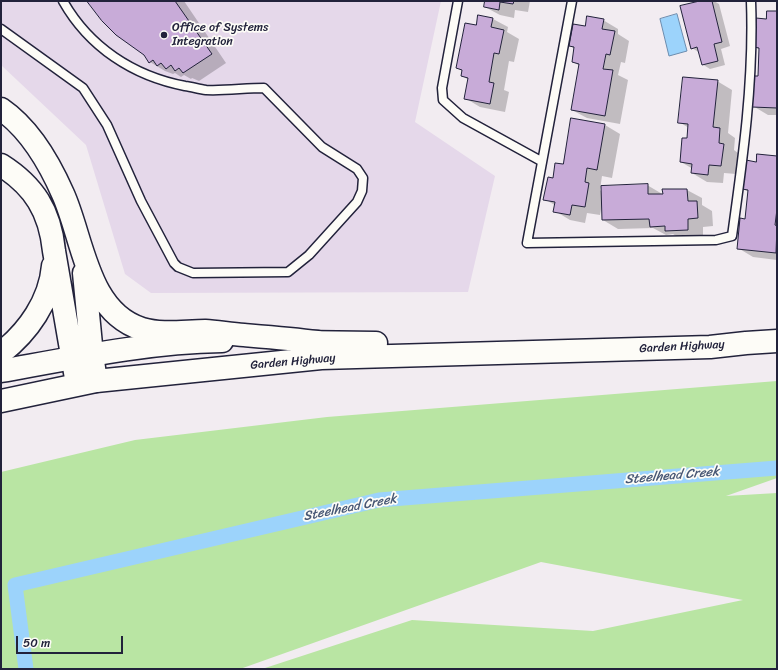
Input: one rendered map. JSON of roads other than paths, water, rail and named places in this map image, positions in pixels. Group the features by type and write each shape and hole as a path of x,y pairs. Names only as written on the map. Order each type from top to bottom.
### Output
{"main road":[{"path":"1,109 26,132 49,166 63,194 74,222 82,252 99,293 105,303 115,314 128,323 142,329 157,332 206,331 317,342"},
{"path":"1,165 16,175 30,189 38,200 47,218 53,238 54,251 82,356 87,382"},
{"path":"1,353 30,325 42,303 49,286 54,251"},
{"path":"82,252 82,356"},
{"name":"Garden Highway","path":"1,371 82,356 203,341 317,342 587,350"},
{"name":"Garden Highway","path":"1,401 87,382 321,358 710,347 777,341"}],"lane":[{"path":"1,29 82,88 107,125 141,201 174,263 178,267 193,273 288,272 309,255 357,202 362,191 363,178 357,170 322,147 264,88 205,90 166,82 140,72 112,56 87,34 63,1"},
{"path":"458,1 442,88 443,100 463,118 541,161"},
{"path":"572,1 541,161 527,243 716,240 732,236 746,130 751,35 751,1"}],"water":[{"path":"677,14 687,51 669,56 660,19"}],"waterway":[{"name":"Steelhead Creek","path":"26,669 15,585 379,500 777,468"}],"place":[{"name":"Office of Systems Integration","path":"164,35"}]}
